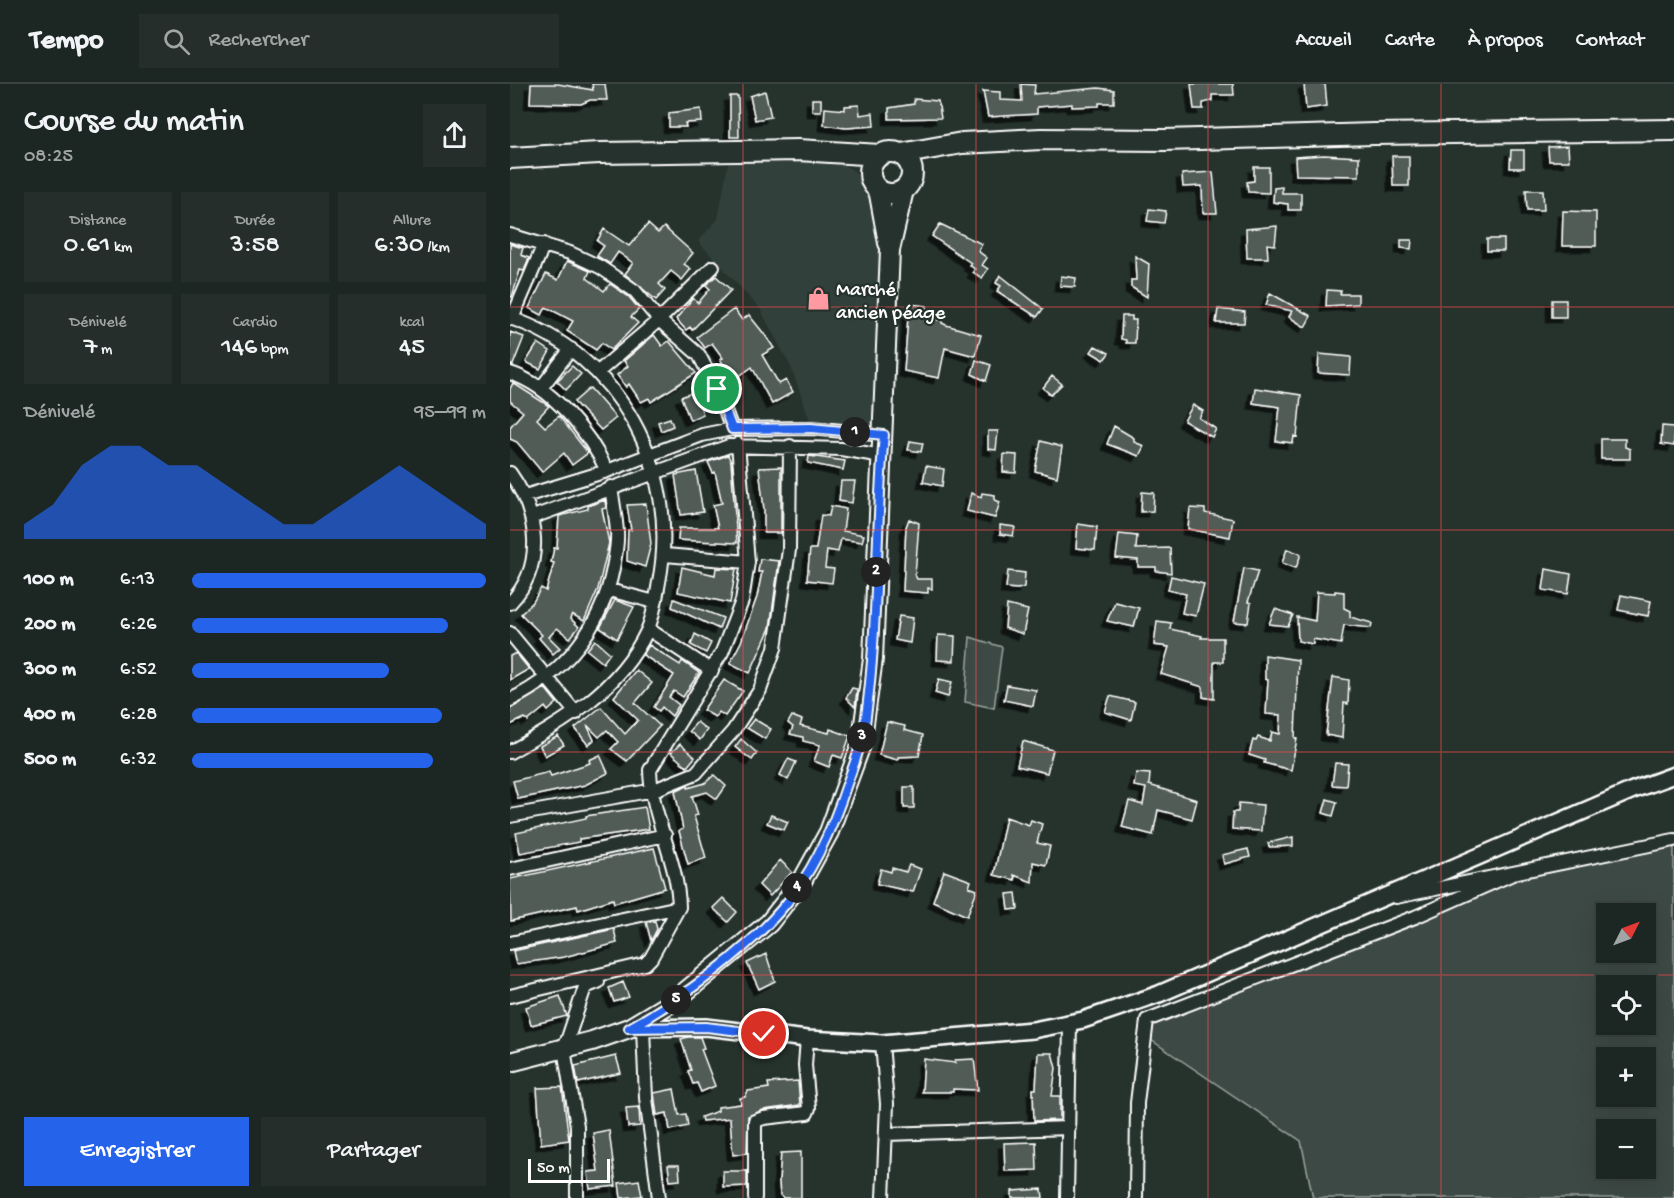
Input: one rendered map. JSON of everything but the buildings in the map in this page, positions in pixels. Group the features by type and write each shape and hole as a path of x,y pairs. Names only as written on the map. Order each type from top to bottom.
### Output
{"highway":[{"path":"906,161 952,145 1064,138 1164,140 1374,134 1674,130"},
{"path":"510,158 599,153 798,150 875,162 890,152 906,161 911,180 904,190 888,194 878,189 871,180 875,162"}],"main road":[{"path":"878,189 890,250"},
{"path":"510,1062 558,1051 636,1028 674,1001 769,923 802,881 829,832 861,745 873,659 890,250 904,190"}],"street":[{"path":"510,235 570,253 616,276 635,291 659,320 699,355 717,389 732,429"},
{"path":"510,752 576,713 609,686 648,629 664,555 662,512 654,471 649,454 624,404 598,372 571,349 542,331 511,319 544,244"},
{"path":"598,372 659,320 713,267"},
{"path":"540,388 571,349"},
{"path":"510,372 540,388 568,414 596,451 607,471"},
{"path":"525,496 607,471 702,435 732,429 811,428 884,435"},
{"path":"533,517 654,471 738,444 841,449 882,456"},
{"path":"577,1198 577,1126 558,1051 567,1041 585,987 636,968 651,958 679,907 678,880 665,835 651,770 712,671 736,621 748,562 738,444"},
{"path":"510,816 654,790 696,773 707,764 760,690 775,648 789,550 790,446"},
{"path":"510,473 525,496 533,517 535,545 529,572 510,603"},
{"path":"510,700 548,679 582,642 600,613 609,590 618,534 611,487"},
{"path":"664,555 748,562"},
{"path":"609,590 655,602"},
{"path":"648,629 712,671"},
{"path":"510,633 576,713"},
{"path":"659,1198 636,1028 706,1027 807,1039 882,1043 1033,1030 1070,1023 1159,994 1633,790 1674,775"},
{"path":"510,869 665,835"},
{"path":"1377,900 1674,840"},
{"path":"1136,1198 1137,1103 1147,1020 1415,918 1515,873"},
{"path":"510,943 679,907"},
{"path":"510,996 636,968"},
{"path":"1067,1198 1070,1023"},
{"path":"755,1198 755,1121 807,1113 809,1107 805,1065 807,1039"},
{"path":"882,1043 887,1104 883,1198"},
{"path":"886,1134 1069,1128"}],"shaded area":[{"name":"Marché ancien péage","path":"729,159 823,159 842,164 854,171 874,190 886,247 882,432 812,426 791,367 760,309 698,241 718,219"},
{"path":"970,637 1002,647 994,708 965,702"},
{"path":"1674,840 1674,1198 1313,1198 1301,1141 1145,1036 1147,1020 1515,873"}],"place":[{"name":"Marché ancien péage","path":"818,299"}],"route":[{"path":"717,389 732,429 811,428 884,435 877,526 873,659 865,726 841,804 829,832 802,881 769,923 674,1001 629,1028 706,1027 764,1034"}]}
